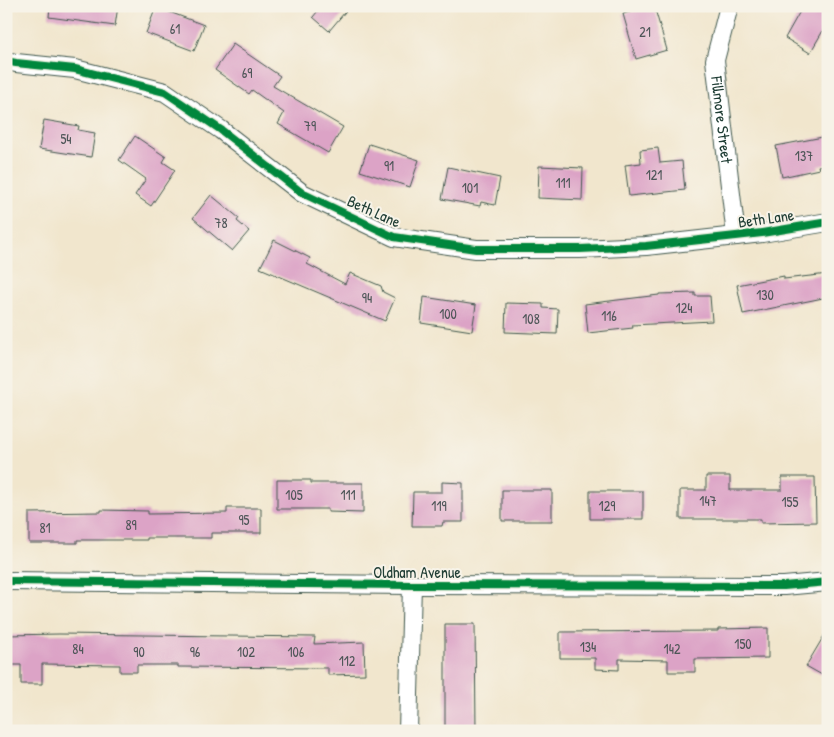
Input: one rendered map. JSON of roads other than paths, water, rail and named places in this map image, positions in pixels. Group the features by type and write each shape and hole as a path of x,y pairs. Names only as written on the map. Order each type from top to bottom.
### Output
{"street":[{"name":"Fillmore Street","path":"730,6 715,60 736,236"},
{"name":"Beth Lane","path":"6,61 75,69 164,92 221,130 302,193 394,237 476,249 570,249 646,246 762,233 828,222"},
{"name":"Oldham Avenue","path":"6,581 412,586 784,586 828,582"},
{"path":"408,731 412,586"}]}
